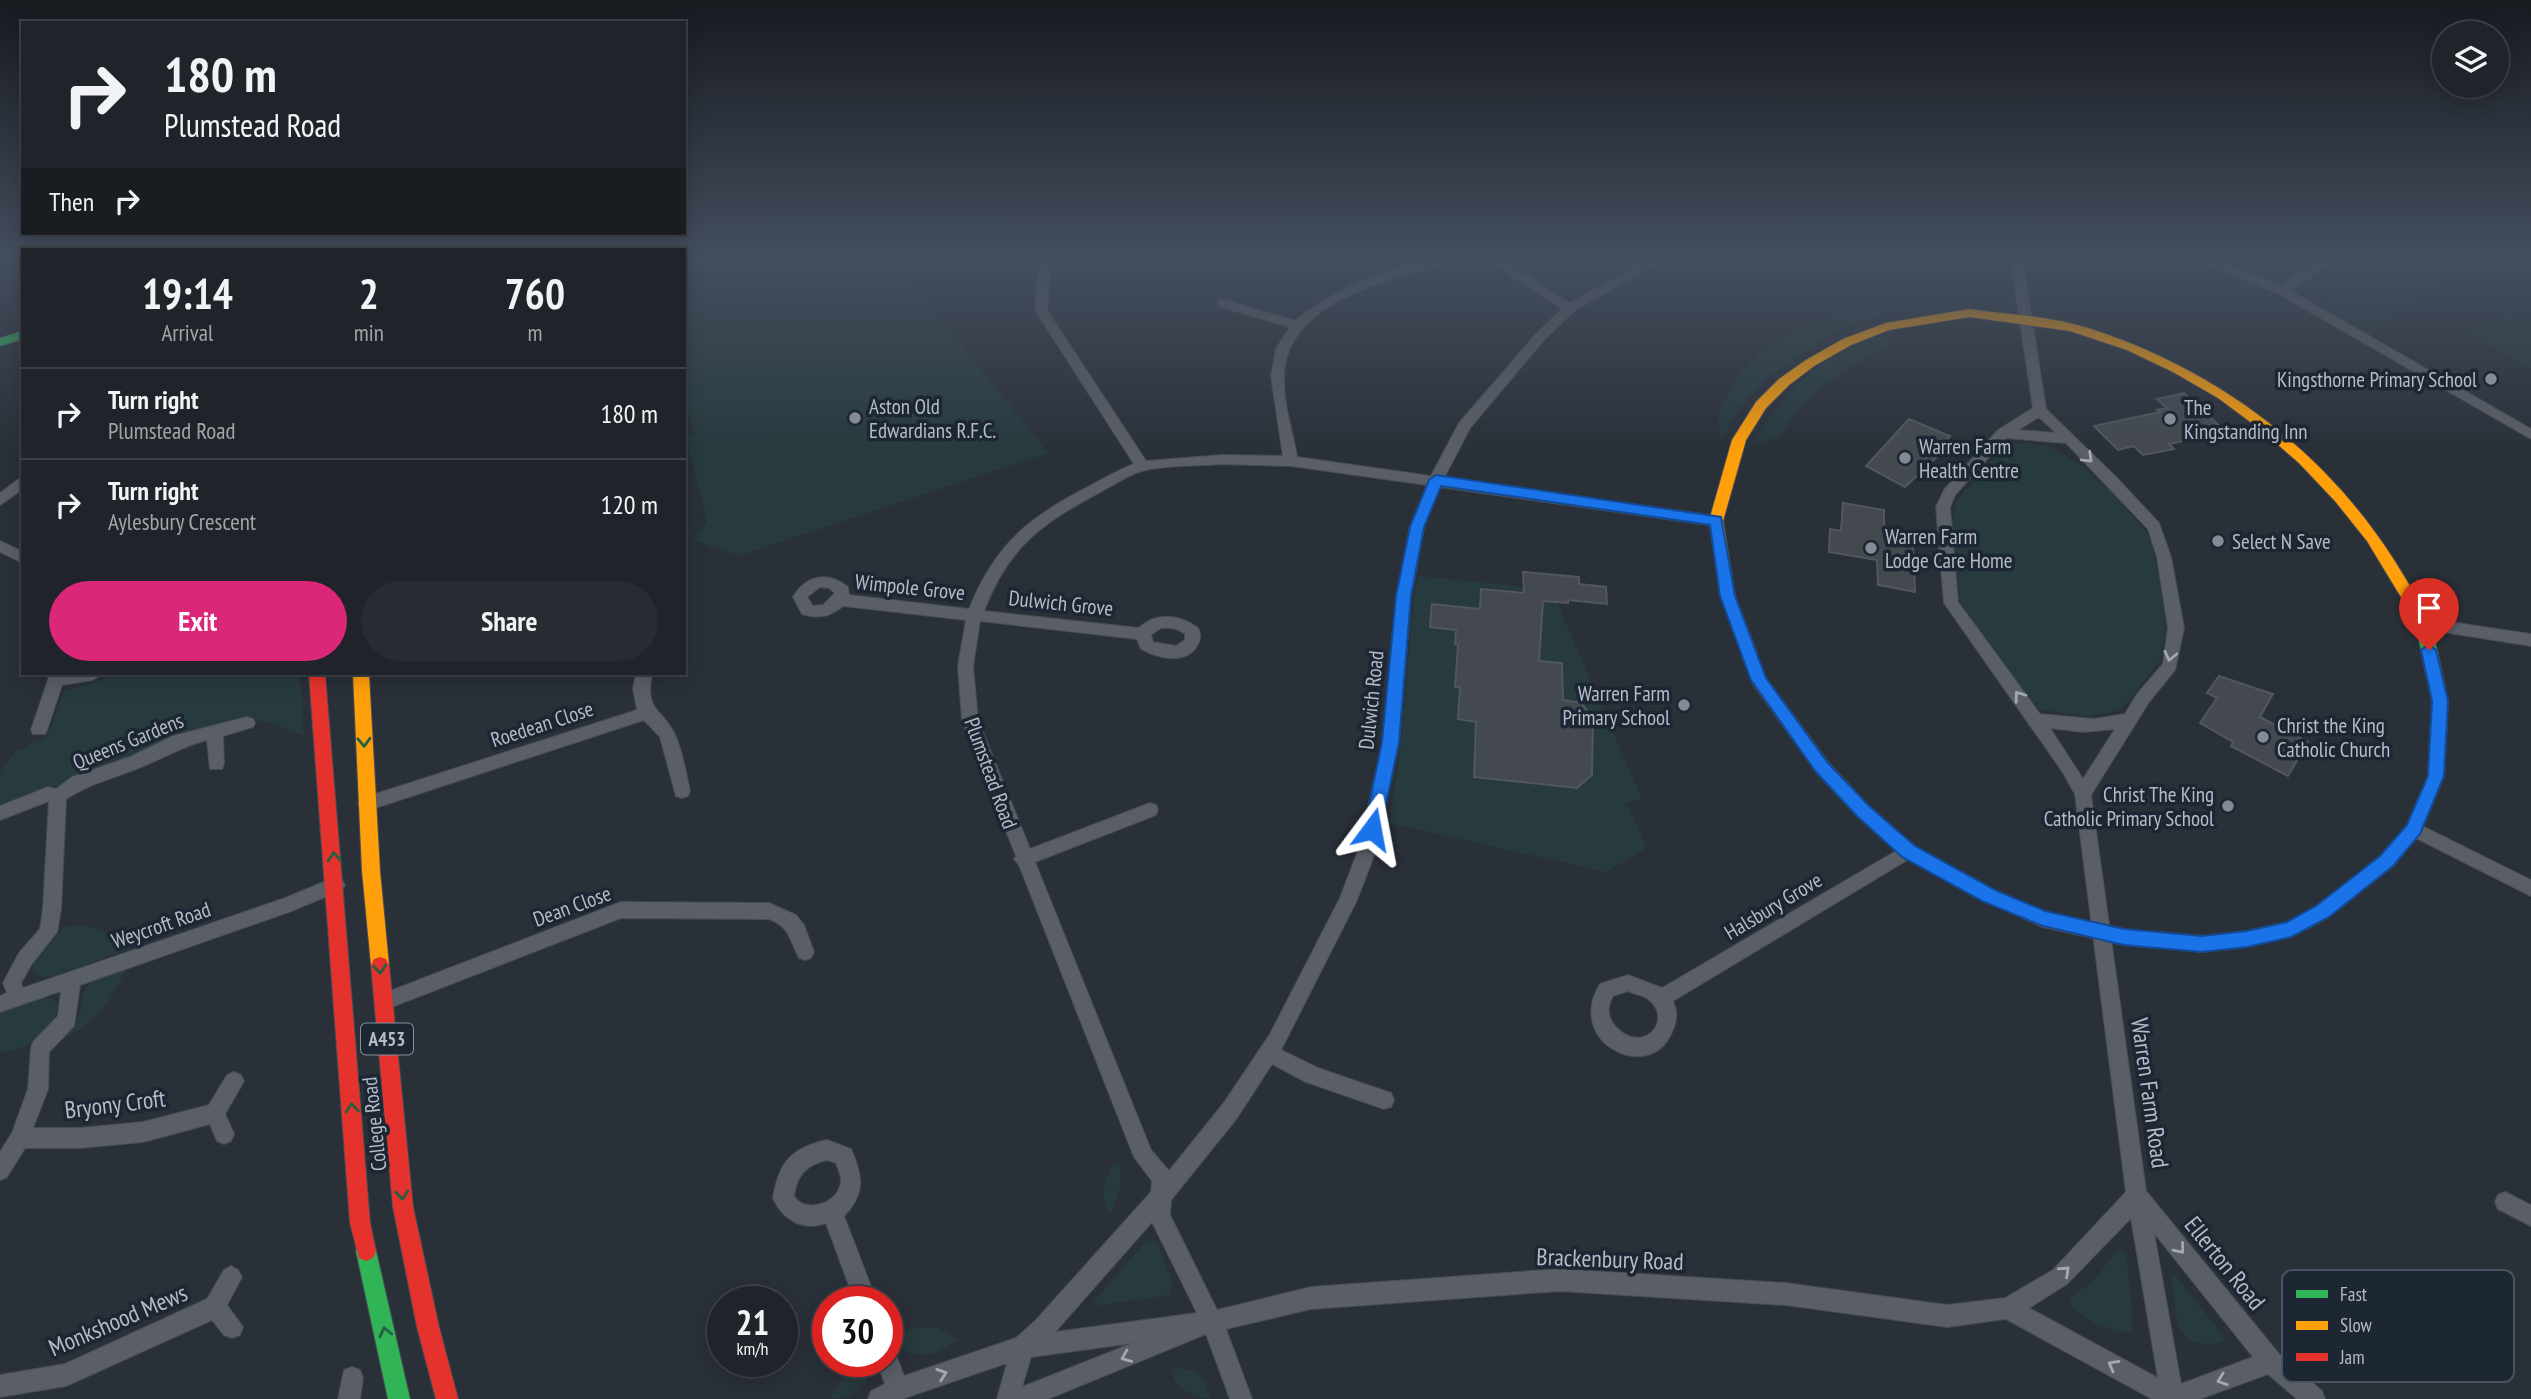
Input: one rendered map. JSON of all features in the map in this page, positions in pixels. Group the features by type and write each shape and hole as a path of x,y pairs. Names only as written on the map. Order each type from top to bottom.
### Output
{"street":[{"path":"1048,321 1142,466"},
{"path":"1283,321 1295,325"},
{"path":"1291,461 1277,375 1280,354 1295,325 1301,321"},
{"name":"Dulwich Road","path":"1162,1195 1230,1111 1269,1053 1320,961 1348,900 1366,853 1391,742 1404,596 1417,527 1436,480 1464,426 1556,321"},
{"path":"1912,321 1886,327 1847,342 1810,363 1784,382 1761,405 1739,440 1716,521 1728,596 1759,680 1822,767 1863,811 1908,851 1951,877 2043,919 2151,942 2202,944 2247,939 2291,929 2323,912 2387,861 2414,829 2436,776 2440,701 2423,624 2391,566 2363,524 2324,478 2290,445 2221,394 2151,355 2083,330 2033,321"},
{"path":"2026,321 2040,410 2154,527 2164,557 2176,628 2169,666 2129,719 2083,794"},
{"path":"2335,321 2531,435"},
{"path":"0,342 21,336"},
{"name":"Warren Farm Road","path":"2040,410 2003,433 1949,493 1943,507 1951,603 2068,766 2083,794 2137,1196 2173,1398"},
{"path":"2003,433 2069,439"},
{"name":"Plumstead Road","path":"1241,1399 1212,1322 1160,1216 1162,1178 1144,1157 1023,859 970,720 964,688 965,659 974,615 983,590 1032,527 1068,502 1142,466 1243,457 1291,461 1716,521"},
{"path":"0,500 21,483"},
{"path":"0,546 21,557"},
{"name":"Wimpole Grove","path":"841,600 974,615"},
{"name":"Dulwich Grove","path":"974,615 1143,634"},
{"path":"2423,624 2531,640"},
{"path":"39,730 57,677 81,675"},
{"name":"College Road","path":"317,675 336,885 360,1223 400,1399"},
{"name":"College Road","path":"361,675 366,804 404,1207 428,1327 447,1399"},
{"path":"644,675 641,689 646,713 655,717 664,727 682,791"},
{"name":"Roedean Close","path":"366,804 646,713"},
{"path":"2036,720 2083,728 2111,726 2129,719"},
{"name":"Queens Gardens","path":"0,813 48,794 58,796 78,782 136,762 179,741 247,723"},
{"name":"Queens Gardens","path":"215,730 216,764"},
{"path":"18,997 12,983 25,959 48,932 52,909 58,796"},
{"path":"1023,859 1150,810"},
{"path":"2414,829 2531,888"},
{"name":"Halsbury Grove","path":"1660,999 1908,851"},
{"name":"Weycroft Road","path":"0,1004 336,885"},
{"name":"Dean Close","path":"384,1002 621,910 776,913 784,915 796,926 805,952"},
{"path":"0,1170 20,1138 38,1089 40,1048 67,1020 71,980"},
{"path":"1269,1053 1313,1076 1384,1100"},
{"path":"224,1134 215,1113 234,1081"},
{"name":"Bryony Croft","path":"20,1138 80,1138 143,1132 215,1113"},
{"name":"Brackenbury Road","path":"1023,1347 1044,1328 1162,1195"},
{"name":"Brackenbury Road","path":"888,1394 1023,1347 1212,1322 1311,1298 1560,1280 1786,1294 1947,1316 2008,1308 2060,1277 2137,1196"},
{"name":"Ellerton Road","path":"2137,1196 2271,1362 2282,1371"},
{"path":"2505,1202 2531,1216"},
{"path":"832,1212 860,1286"},
{"name":"Monkshood Mews","path":"0,1386 66,1376 215,1307 230,1277"},
{"name":"Monkshood Mews","path":"215,1307 232,1327"},
{"path":"2008,1308 2173,1398 2271,1362"},
{"name":"Brackenbury Road","path":"1021,1399 1212,1322"},
{"path":"1008,1399 1023,1347"},
{"name":"Ellerton Road","path":"2294,1382 2314,1399"}],"green space":[{"name":"Aston Old Edwardians R.F.C.","path":"686,321 941,321 1049,453 739,556 693,540 707,520 686,440 686,436 695,433 686,408"},
{"path":"1863,321 1838,330 1772,374 1742,406 1720,441 1720,409 1740,375 1772,345 1813,323"},
{"path":"2350,321 2387,321 2372,333"},
{"path":"2491,321 2524,321 2531,325 2531,369 2467,333"},
{"path":"1890,334 1885,348 1838,375 1813,396 1779,437 1750,444 1788,394 1814,369 1864,341"},
{"path":"2029,443 2050,447 2082,466 2108,489 2147,532 2156,559 2166,624 2161,659 2123,708 2107,714 2081,716 2039,709 1976,629 1960,601 1952,521 1957,500 2007,444"},
{"path":"1419,576 1523,587 1524,599 1557,602 1642,799 1626,803 1647,848 1606,872 1389,823 1399,762 1414,594"},
{"path":"115,675 300,675 304,736 269,722 241,719 183,733 137,757 0,807 0,772 16,750 26,749 27,745 47,737 64,692"},
{"path":"68,926 85,926 107,933 123,951 48,978 39,976 33,971 32,963 54,937"},
{"path":"126,966 116,989 100,1012 79,1031 56,1041 74,1022 81,1010 84,990 93,980"},
{"path":"43,997 52,999 58,1005 56,1014 45,1031 19,1049 0,1052 0,1010"},
{"path":"1114,1162 1120,1166 1121,1185 1111,1214 1104,1195"},
{"path":"1146,1241 1158,1243 1172,1282 1170,1295 1094,1306 1094,1302"},
{"path":"2122,1250 2126,1253 2132,1332 2117,1331 2098,1324 2070,1304 2070,1299 2094,1280 2116,1252"},
{"path":"2174,1273 2224,1337 2223,1342 2194,1342 2180,1328 2172,1279"},
{"path":"939,1328 958,1339 932,1354 915,1354 903,1348 903,1332 910,1329"},
{"path":"1180,1368 1197,1371 1206,1384 1211,1399 1198,1397 1180,1387 1171,1370"},
{"path":"842,1377 867,1377 853,1394 830,1399"}],"building":[{"name":"The Kingstanding Inn","path":"2184,393 2226,432 2169,444 2174,449 2143,455 2134,446 2118,450 2094,426 2160,412 2157,410 2167,408 2157,399"},
{"name":"Warren Farm Health Centre","path":"1909,419 1950,436 1936,451 1941,453 1905,487 1866,466"},
{"name":"Warren Farm Lodge Care Home","path":"1843,503 1884,510 1884,527 1894,528 1894,540 1913,544 1915,592 1878,585 1877,560 1829,552 1830,529 1841,531"},
{"path":"1523,572 1579,577 1579,584 1606,587 1607,604 1568,600 1568,603 1543,601 1539,661 1562,663 1563,700 1581,703 1593,717 1592,775 1577,788 1474,777 1476,722 1458,719 1460,687 1455,687 1458,645 1455,644 1456,630 1430,627 1432,604 1480,609 1481,589 1524,593"},
{"name":"Christ the King Catholic Church","path":"2219,676 2273,694 2260,717 2308,742 2288,776 2231,746 2233,742 2200,723 2217,698 2207,693"}],"traffic: fast":[{"path":"0,342 21,336"},
{"path":"2158,940 2202,944 2247,939 2291,929 2323,912 2387,861 2414,829 2436,776 2440,701 2427,641"},
{"path":"366,1251 399,1399"}],"traffic: slow":[{"path":"1749,653 1728,596 1716,521 1739,440 1761,405 1784,382 1810,363 1847,342 1886,327 1920,321"},
{"path":"2037,321 2071,327 2132,347 2178,369 2222,395 2265,426 2304,460 2340,497 2372,537 2419,617 2427,641"},
{"path":"361,675 371,871 380,965"}],"traffic: jam":[{"path":"1749,653 1759,680 1822,767 1863,811 1908,851 1988,895 2043,919 2124,937 2158,940"},
{"path":"317,675 360,1223 366,1251"},
{"path":"380,965 403,1207 428,1327 447,1399"}],"place":[{"name":"Kingsthorne Primary School","path":"2491,379"},
{"name":"Aston Old Edwardians R.F.C.","path":"855,418"},
{"name":"The Kingstanding Inn","path":"2170,419"},
{"name":"Warren Farm Health Centre","path":"1905,458"},
{"name":"Select N Save","path":"2218,541"},
{"name":"Warren Farm Lodge Care Home","path":"1871,548"},
{"name":"Warren Farm Primary School","path":"1684,705"},
{"name":"Christ the King Catholic Church","path":"2263,737"},
{"name":"Christ The King Catholic Primary School","path":"2228,806"}],"route":[{"path":"1372,829 1391,742 1404,596 1417,527 1436,480 1716,521 1728,596 1759,680 1822,767 1863,811 1908,851 1988,895 2043,919 2151,942 2202,944 2247,939 2291,929 2323,912 2387,861 2414,829 2436,776 2440,701 2429,650"}]}
